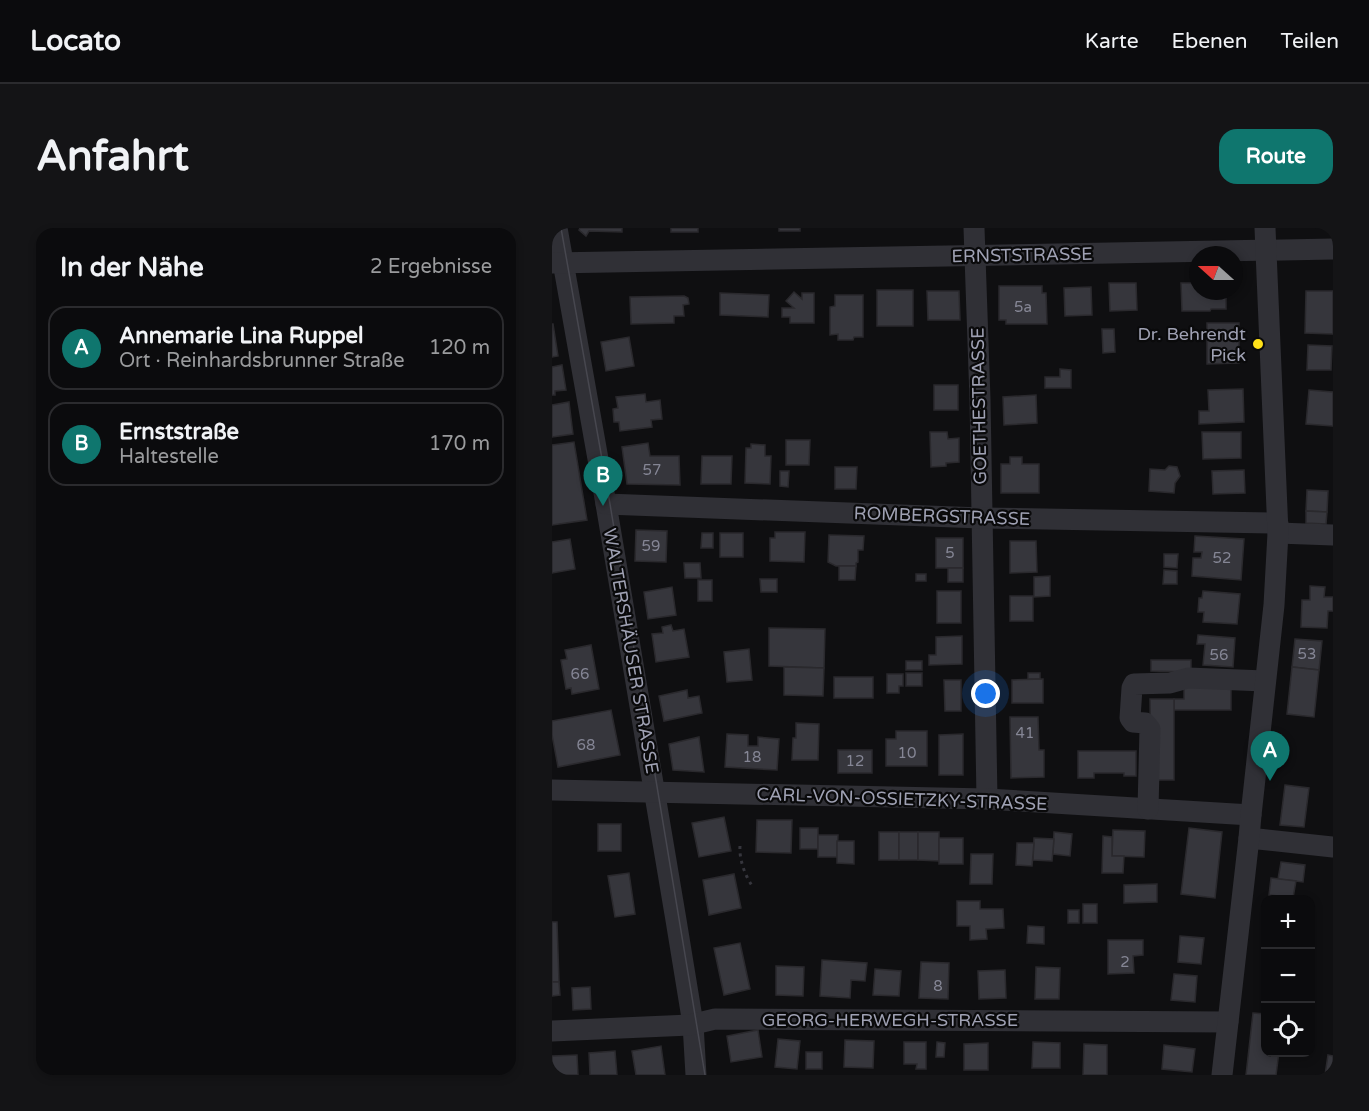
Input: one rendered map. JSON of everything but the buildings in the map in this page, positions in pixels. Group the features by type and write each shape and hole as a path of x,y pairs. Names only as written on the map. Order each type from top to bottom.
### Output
{"street":[{"name":"WALTERSHÄUSER STRASSE","path":"556,228 557,263 606,504 655,792 693,1024 696,1075"},
{"name":"GOETHESTRASSE","path":"974,228 980,399 987,799"},
{"path":"1222,1075 1250,838 1274,604 1278,528 1264,228"},
{"name":"ERNSTSTRASSE","path":"557,263 1333,249"},
{"name":"ROMBERGSTRASSE","path":"606,504 1278,528 1333,534"},
{"path":"1148,809 1150,729 1145,723 1133,722 1130,718 1134,684 1170,683 1188,678 1265,681"},
{"name":"CARL-VON-OSSIETZKY-STRASSE","path":"552,790 987,799 1251,815"},
{"path":"1250,838 1333,848"},
{"name":"GEORG-HERWEGH-STRASSE","path":"552,1031 693,1024 715,1019 1228,1022"}],"path":[{"path":"740,846 741,859 753,887"}],"tram line":[{"path":"561,228 610,504 705,1075"}],"place":[{"name":"Dr. Behrendt Pick","path":"1258,344"},
{"name":"Ernststraße","path":"603,506"},
{"name":"Annemarie Lina Ruppel","path":"1270,781"}]}
